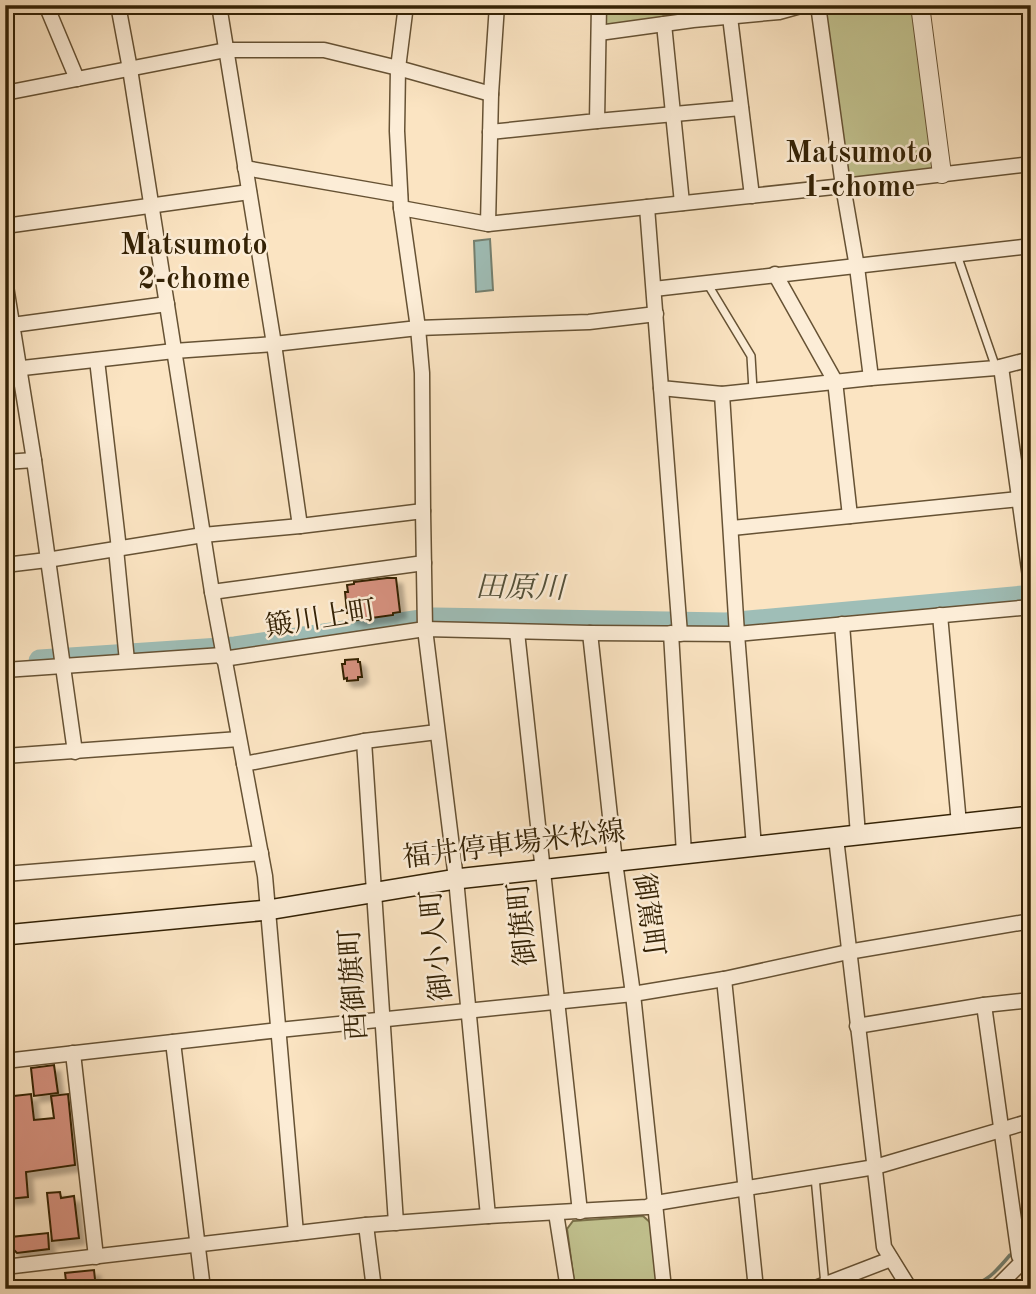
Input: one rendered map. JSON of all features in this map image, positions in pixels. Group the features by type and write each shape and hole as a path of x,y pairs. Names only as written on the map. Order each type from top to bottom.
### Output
{"main road":[{"name":"福井停車場米松線","path":"5,935 268,910 456,879 1031,816"}],"street":[{"path":"46,5 78,79"},
{"path":"118,5 212,592 261,853 296,1233"},
{"path":"219,5 274,344 300,526"},
{"name":"御小人町","path":"406,5 398,68 397,131 401,202 418,328 423,399 425,629 456,879 488,1216"},
{"path":"488,224 491,94 497,5"},
{"path":"585,5 599,19 664,24 730,17 760,10 779,12 804,5"},
{"path":"818,5 871,378"},
{"path":"920,5 942,174"},
{"path":"730,17 752,196"},
{"path":"597,121 599,19"},
{"path":"664,24 682,203"},
{"path":"5,93 226,50 324,50 491,94"},
{"path":"490,132 741,108"},
{"path":"246,168 488,224 1031,164"},
{"path":"5,226 250,192"},
{"path":"646,207 662,388 676,634 684,854"},
{"path":"654,289 1031,246"},
{"path":"775,274 835,381 850,516"},
{"path":"5,280 12,369 34,460 75,752"},
{"path":"9,325 167,304"},
{"path":"12,369 418,328 589,322 656,314"},
{"path":"662,388 722,394 998,367 1031,359"},
{"path":"97,360 127,662"},
{"path":"998,367 1028,544 1031,584"},
{"path":"722,394 754,847"},
{"path":"5,462 34,460"},
{"path":"732,528 1019,499"},
{"path":"5,565 204,535 423,512"},
{"path":"212,592 424,563"},
{"name":"簸川上町","path":"5,670 223,657 425,629 737,634 1031,607"},
{"path":"940,615 959,824"},
{"path":"842,624 858,835"},
{"name":"御旗町","path":"517,632 580,1212"},
{"name":"御駕町","path":"590,633 615,862 633,994 664,1289"},
{"path":"244,764 364,741 437,732"},
{"path":"5,756 239,739"},
{"name":"西御旗町","path":"364,741 396,1223"},
{"path":"836,838 884,1247 910,1289"},
{"path":"5,874 261,853"},
{"path":"5,1061 633,994 724,979 848,952 1031,921"},
{"path":"724,979 756,1289"},
{"path":"857,1026 1031,1000"},
{"path":"984,1005 1018,1256 1027,1265 995,1289"},
{"path":"173,1042 202,1289"},
{"path":"73,1054 96,1257"},
{"path":"5,1267 366,1225 647,1207 656,1203 875,1167 1031,1121"},
{"path":"556,1213 569,1289"},
{"path":"366,1225 374,1289"},
{"path":"821,1287 891,1259"},
{"path":"1027,1289 1031,1283"}],"lane":[{"path":"957,255 998,367"},
{"path":"706,282 751,356 753,390"},
{"path":"816,1177 821,1287"}],"green space":[{"path":"586,5 692,5 693,20 599,33 599,19"},
{"path":"920,5 942,174 843,186 819,7"},
{"path":"643,1216 653,1225 657,1289 575,1289 567,1229 573,1221"}],"water":[{"path":"490,239 493,290 476,292 474,241"}],"building":[{"path":"396,578 400,612 357,620 357,617 350,618 345,592 348,592 347,585"},
{"path":"358,659 362,677 347,681 347,678 344,679 342,664 345,664 345,660"},
{"path":"54,1065 58,1093 34,1096 31,1068"},
{"path":"31,1094 34,1120 54,1118 51,1096 68,1094 75,1165 26,1172 28,1197 8,1199 6,1186 10,1185 5,1140 5,1097"},
{"path":"60,1192 61,1198 74,1196 79,1238 52,1241 47,1193"},
{"path":"48,1233 49,1249 17,1253 12,1248 11,1237"},
{"path":"94,1270 96,1289 67,1289 65,1273"}],"waterway":[{"name":"田原川","path":"40,661 235,648 435,619 726,624 1023,597 1031,605"},
{"path":"964,1289 990,1276 1010,1255"}],"district":[{"name":"Matsumoto 1-chome","path":"859,171"},
{"name":"Matsumoto 2-chome","path":"194,263"}]}
